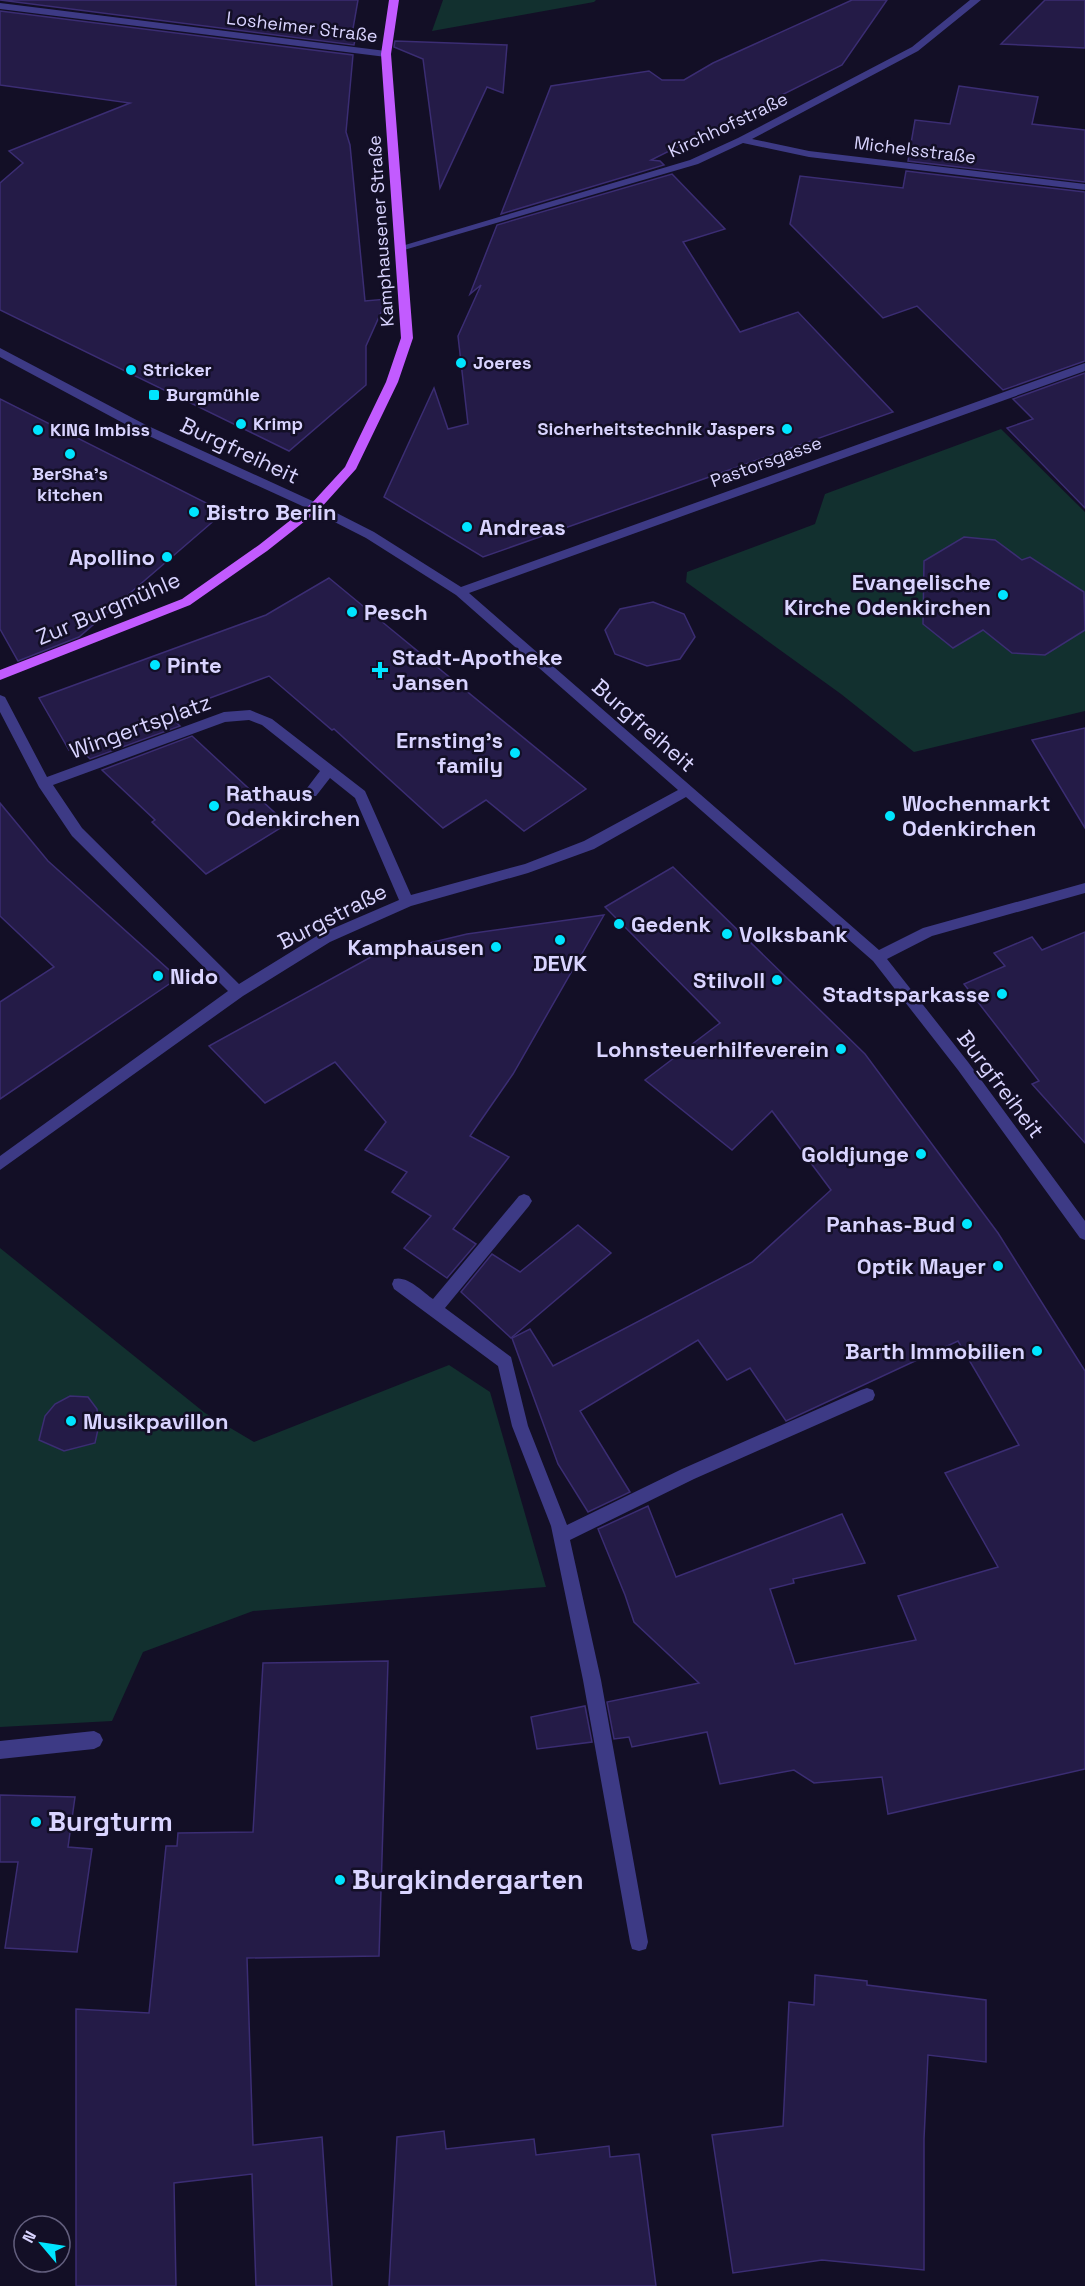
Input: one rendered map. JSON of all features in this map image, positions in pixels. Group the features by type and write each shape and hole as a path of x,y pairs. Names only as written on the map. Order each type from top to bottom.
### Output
{"main road":[{"name":"Kamphausener Straße","path":"315,507 350,469 376,418 407,338 386,54 394,0"},
{"name":"Zur Burgmühle","path":"0,675 186,602 263,548 315,507"}],"street":[{"name":"Kirchhofstraße","path":"400,248 576,199 694,162 742,141 915,49 976,0"},
{"name":"Losheimer Straße","path":"0,6 386,54"},
{"name":"Michelsstraße","path":"742,141 809,154 1085,187"},
{"name":"Burgfreiheit","path":"0,352 142,428 315,507 370,535 460,592 878,957 970,1075 1085,1233"},
{"name":"Pastorsgasse","path":"460,592 1085,367"},
{"path":"0,700 44,783 77,832 238,992"},
{"name":"Wingertsplatz","path":"44,783 224,717 250,715 267,722 360,795 381,837 407,902"},
{"path":"311,792 328,771"},
{"name":"Burgstraße","path":"0,1164 238,992 325,938 407,902 528,868 589,844 687,791"},
{"path":"878,957 928,932 1085,888"},
{"path":"434,1309 524,1201"},
{"path":"400,1284 505,1362 520,1426 559,1526 592,1680 639,1942"},
{"path":"561,1536 688,1474 867,1395"},
{"path":"0,1750 94,1740"}],"green space":[{"path":"443,0 596,0 432,31"},
{"path":"1001,429 1085,512 1085,711 914,752 841,694 686,582 687,572 815,524 825,494"},
{"path":"0,1248 205,1413 254,1442 449,1365 490,1392 546,1587 253,1611 143,1652 112,1721 0,1727"}],"building":[{"path":"0,0 358,0 351,40 355,40 354,45"},
{"path":"852,0 887,0 842,65 651,160 660,161 664,165 501,214 551,86 649,71 662,80 684,80 713,63"},
{"path":"1045,0 1085,0 1085,48 1001,44"},
{"path":"0,11 353,55 346,132 350,145 365,301 387,299 366,346 366,385 289,451 0,310 0,183 23,163 9,151 130,103 0,85"},
{"path":"395,41 507,45 503,93 487,87 440,188 423,59 394,47"},
{"path":"959,86 1038,97 1032,124 1085,130 1085,182 908,161 915,120 950,124"},
{"path":"906,171 1085,192 1085,361 1003,390 917,306 883,318 790,224 800,176 903,188"},
{"path":"672,174 725,229 683,242 740,332 798,312 893,412 483,557 384,497 434,388 448,429 468,424 458,336 481,285 470,294 497,225"},
{"path":"1085,373 1085,508 1007,428 1033,419 1013,399"},
{"path":"0,399 224,512 79,637 18,661 0,629"},
{"name":"Evangelische Kirche Odenkirchen","path":"964,537 995,540 1022,560 1030,557 1084,592 1085,630 1045,655 1012,653 983,630 953,648 923,624 924,561"},
{"path":"329,578 586,789 524,831 486,800 443,828 334,729 332,730 269,676 167,714 180,726 90,759 78,747 69,750 39,698 266,615"},
{"path":"653,602 684,614 695,637 680,659 647,666 615,654 605,630 620,609"},
{"path":"1085,728 1085,828 1032,740"},
{"path":"192,736 287,824 206,874 152,822 155,820 102,770"},
{"path":"0,803 48,861 178,978 0,1099 0,1002 54,967 0,916"},
{"path":"673,867 865,1054 998,1233 1085,1371 1085,1769 888,1814 882,1777 814,1783 794,1770 720,1784 707,1732 632,1747 629,1737 614,1739 607,1702 699,1683 634,1622 598,1529 648,1506 676,1577 842,1514 865,1563 793,1579 794,1583 770,1589 795,1664 916,1640 898,1596 998,1567 945,1473 1019,1445 958,1341 786,1421 750,1368 727,1380 698,1340 580,1411 630,1492 588,1512 558,1464 512,1338 530,1329 553,1366 752,1262 831,1190 772,1111 732,1150 645,1080 720,1023 605,907"},
{"path":"604,915 513,1074 470,1136 509,1157 453,1229 476,1244 447,1278 404,1248 431,1216 392,1192 407,1172 365,1150 386,1122 335,1062 265,1103 209,1046 371,957 467,934"},
{"path":"1085,932 1085,1143 1032,1084 1039,1081 964,984 1005,966 994,953 1032,937 1042,950"},
{"path":"578,1225 611,1253 511,1338 461,1292 492,1254 520,1272"},
{"name":"Musikpavillon","path":"70,1396 88,1397 97,1409 99,1425 95,1443 64,1451 39,1440 45,1416 55,1404"},
{"path":"388,1661 379,1956 247,1958 253,2145 322,2137 332,2286 256,2286 252,2174 174,2183 176,2286 76,2286 76,2009 149,2013 166,1846 177,1846 178,1833 253,1832 263,1663"},
{"path":"585,1706 592,1742 537,1749 531,1717"},
{"path":"0,1795 75,1797 68,1847 92,1849 77,1952 5,1948 18,1862 0,1862"},
{"path":"815,1975 867,1981 867,1985 986,2000 986,2062 928,2055 924,2139 924,2270 822,2260 733,2273 712,2135 783,2126 789,2002 814,2005"},
{"path":"444,2131 446,2149 534,2139 536,2155 609,2146 610,2157 639,2154 656,2286 389,2286 397,2137"}],"place":[{"name":"Joeres","path":"461,363"},
{"name":"Stricker","path":"131,370"},
{"name":"Burgmühle","path":"154,395"},
{"name":"Krimp","path":"241,424"},
{"name":"Sicherheitstechnik Jaspers","path":"787,429"},
{"name":"KING Imbiss","path":"38,430"},
{"name":"BerSha's kitchen","path":"70,454"},
{"name":"Bistro Berlin","path":"194,512"},
{"name":"Andreas","path":"467,527"},
{"name":"Apollino","path":"167,557"},
{"name":"Evangelische Kirche Odenkirchen","path":"1003,595"},
{"name":"Pesch","path":"352,612"},
{"name":"Pinte","path":"155,665"},
{"name":"Stadt-Apotheke Jansen","path":"380,670"},
{"name":"Ernsting's family","path":"515,753"},
{"name":"Rathaus Odenkirchen","path":"214,806"},
{"name":"Wochenmarkt Odenkirchen","path":"890,816"},
{"name":"Gedenk","path":"619,924"},
{"name":"Volksbank","path":"727,934"},
{"name":"DEVK","path":"560,940"},
{"name":"Kamphausen","path":"496,947"},
{"name":"Nido","path":"158,976"},
{"name":"Stilvoll","path":"777,980"},
{"name":"Stadtsparkasse","path":"1002,994"},
{"name":"Lohnsteuerhilfeverein","path":"841,1049"},
{"name":"Goldjunge","path":"921,1154"},
{"name":"Panhas-Bud","path":"967,1224"},
{"name":"Optik Mayer","path":"998,1266"},
{"name":"Barth Immobilien","path":"1037,1351"},
{"name":"Musikpavillon","path":"71,1421"},
{"name":"Burgturm","path":"36,1822"},
{"name":"Burgkindergarten","path":"340,1880"}]}
